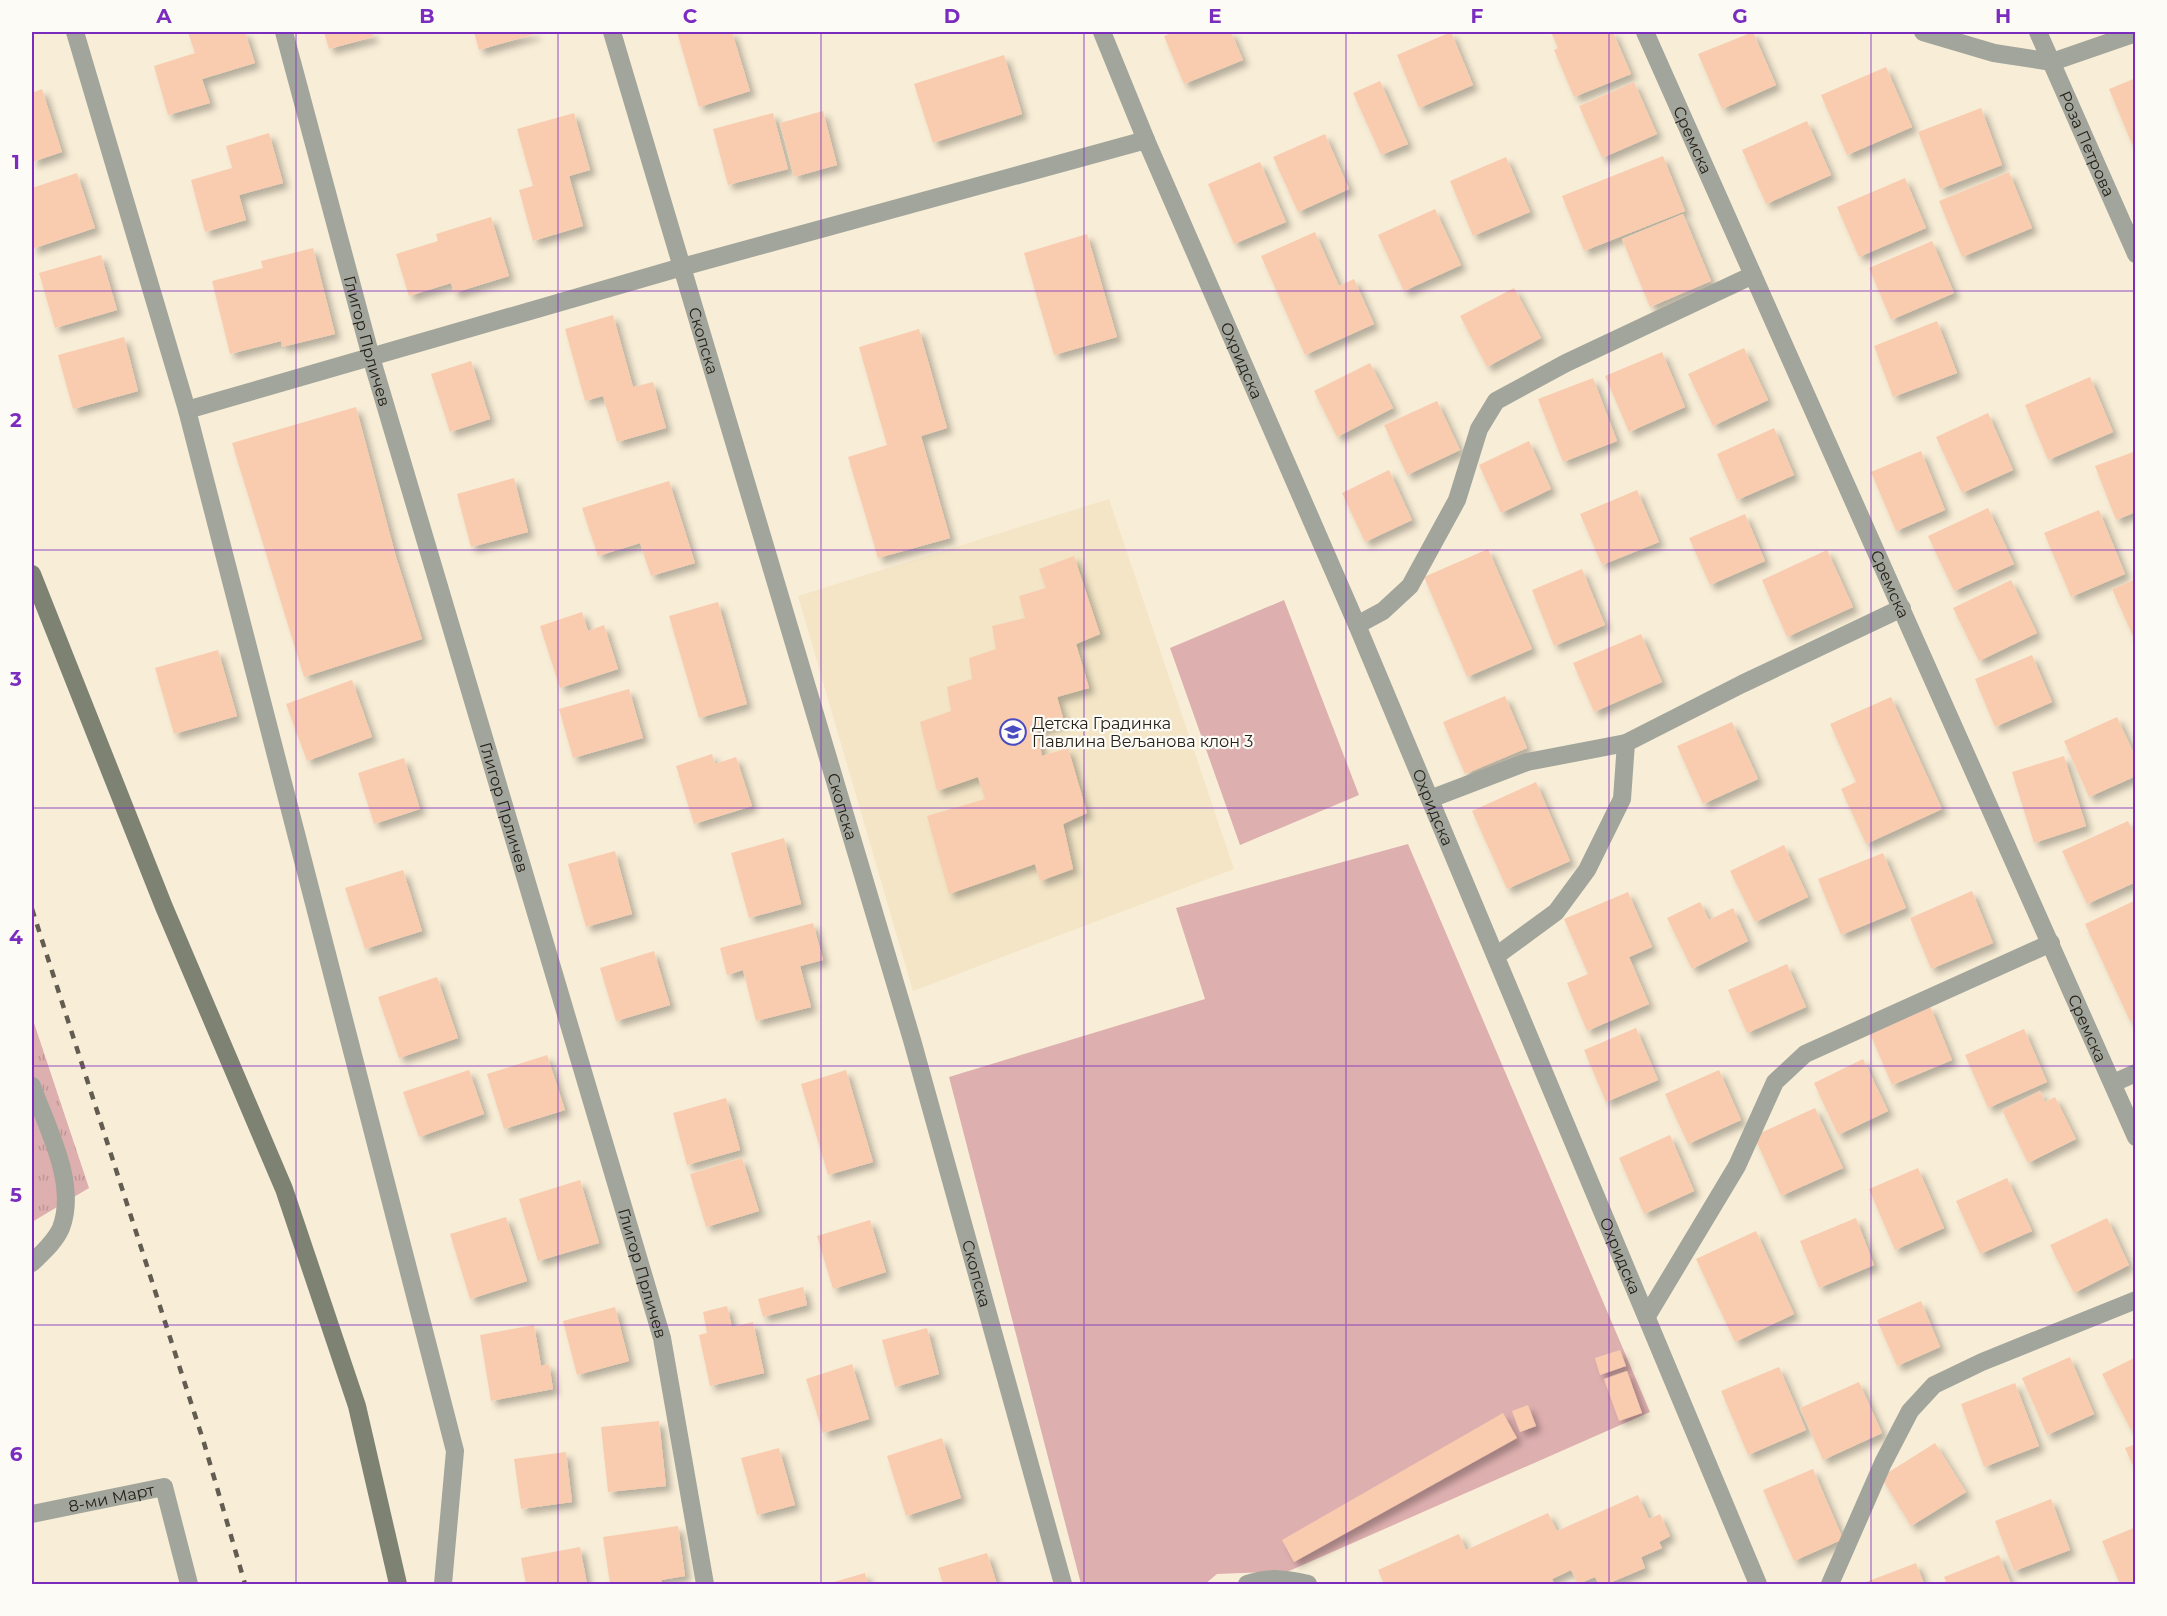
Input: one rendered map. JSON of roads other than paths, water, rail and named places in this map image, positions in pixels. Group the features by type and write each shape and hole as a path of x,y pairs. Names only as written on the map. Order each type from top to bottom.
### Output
{"street":[{"path":"75,32 187,410 455,1451 442,1584"},
{"name":"Глигор Прличев","path":"284,32 371,357 662,1338 705,1584"},
{"name":"Скопска","path":"612,32 908,1029 1064,1584"},
{"name":"Охридска","path":"1102,32 1146,140 1357,625 1758,1584"},
{"name":"Сремска","path":"1645,32 2136,1137"},
{"path":"1923,32 1994,53 2052,62 2136,33"},
{"name":"Роза Петрова","path":"2038,32 2136,254"},
{"path":"187,410 682,267 1146,140"},
{"path":"1357,625 1383,611 1410,586 1457,500 1479,429 1496,401 1566,363 1753,275"},
{"path":"32,574 164,907 284,1189 357,1406 398,1584"},
{"path":"1430,799 1527,762 1626,743 1742,684 1902,608"},
{"path":"1496,956 1556,912 1587,870 1622,799 1626,743"},
{"path":"1647,1316 1737,1166 1775,1082 1805,1054 2051,943"},
{"path":"2113,1083 2136,1073"},
{"path":"32,1086 67,1186 67,1205 60,1230 49,1247 32,1263"},
{"path":"1830,1584 1883,1463 1910,1411 1934,1385 1982,1362 2136,1300"},
{"name":"8-ми Март","path":"32,1514 164,1487 189,1584"},
{"path":"1247,1584 1270,1578 1289,1579 1308,1584"}],"railway":[{"path":"32,909 204,1443 245,1584"}],"place":[{"name":"Детска Градинка Павлина Вељанова клон 3","path":"1013,732"}]}
